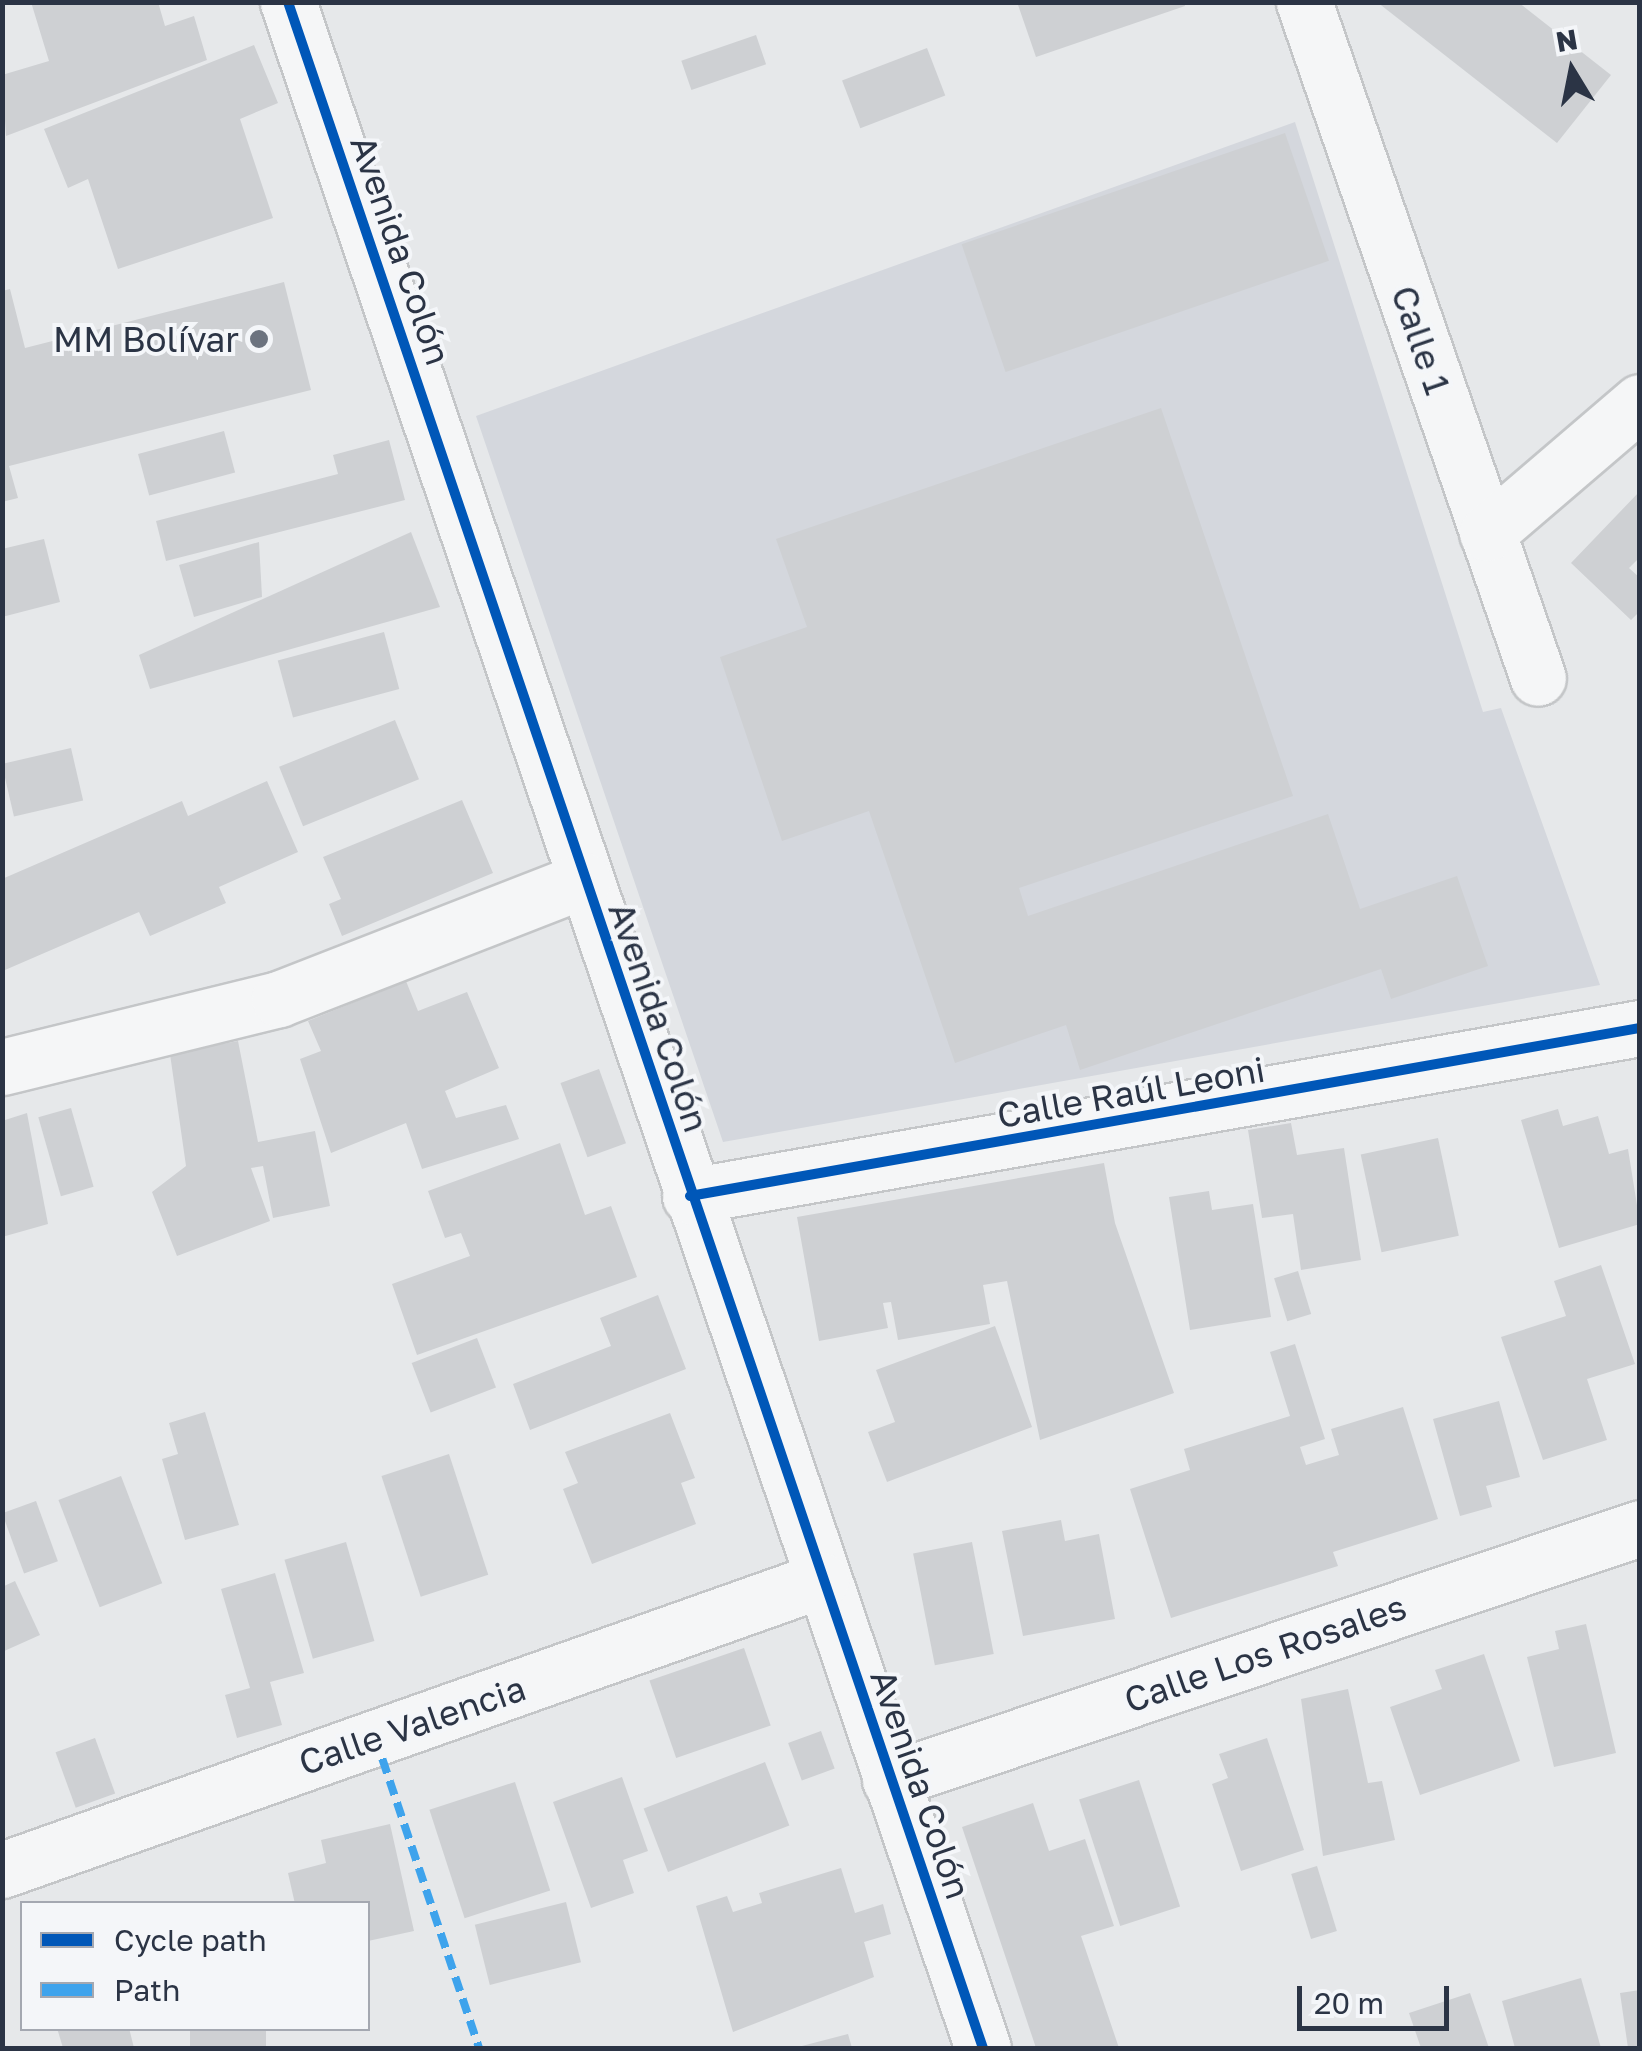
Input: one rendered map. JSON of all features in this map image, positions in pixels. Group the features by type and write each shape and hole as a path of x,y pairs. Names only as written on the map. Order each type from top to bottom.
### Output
{"street":[{"name":"Avenida Colón","path":"288,2 690,1196 983,2048"},
{"name":"Calle 1","path":"1304,2 1538,678"},
{"path":"1488,533 1640,402"},
{"path":"2,1066 279,999 584,880"},
{"name":"Calle Raúl Leoni","path":"690,1196 1640,1028"},
{"name":"Calle Los Rosales","path":"890,1780 1640,1528"},
{"name":"Calle Valencia","path":"2,1870 821,1580"}],"shaded area":[{"path":"1295,122 1483,712 1501,708 1600,985 723,1142 476,416"}],"building":[{"path":"31,2 158,2 165,26 194,16 207,60 6,136 2,75 49,61"},
{"path":"1017,2 1184,2 1185,6 1036,57"},
{"path":"1377,2 1518,2 1611,75 1557,143"},
{"path":"756,35 766,64 691,90 681,61"},
{"path":"254,45 278,103 240,119 273,218 118,269 88,179 68,188 44,129"},
{"path":"927,48 945,96 860,128 842,81"},
{"path":"1285,133 1329,261 1006,372 962,244"},
{"path":"284,282 311,390 9,466 18,498 2,502 2,291 10,289 25,348"},
{"path":"1161,408 1293,796 1019,888 1028,916 1328,814 1360,909 1457,876 1488,966 1391,999 1381,969 1080,1070 1066,1025 955,1063 869,811 782,841 720,657 807,627 776,539"},
{"path":"224,431 235,473 149,496 138,454"},
{"path":"389,440 405,500 166,561 156,521 338,474 333,455"},
{"path":"1640,491 1640,557 1629,568 1640,578 1640,611 1631,620 1571,563"},
{"path":"411,532 440,607 150,689 139,655"},
{"path":"44,539 60,602 2,617 2,549"},
{"path":"259,542 262,597 194,617 179,565"},
{"path":"384,632 399,689 293,717 278,660"},
{"path":"395,720 419,779 303,826 279,767"},
{"path":"71,748 83,801 14,817 2,764"},
{"path":"267,781 298,852 219,887 226,903 150,936 139,912 5,970 2,879 182,801 188,816"},
{"path":"462,800 493,873 342,936 329,904 341,899 323,857"},
{"path":"406,981 418,1011 467,992 499,1068 445,1091 456,1118 506,1105 519,1139 422,1169 406,1123 331,1153 300,1059 321,1051 308,1021"},
{"path":"238,1041 258,1142 315,1131 330,1206 273,1218 263,1166 251,1168 270,1221 177,1256 152,1192 186,1166 170,1054"},
{"path":"599,1069 626,1143 587,1157 560,1083"},
{"path":"71,1108 94,1187 61,1196 38,1117"},
{"path":"1558,1109 1563,1126 1598,1116 1609,1154 1628,1149 1640,1224 1559,1248 1521,1120"},
{"path":"27,1113 48,1224 2,1237 2,1121"},
{"path":"1291,1123 1297,1155 1344,1148 1361,1260 1301,1270 1293,1214 1262,1218 1248,1130"},
{"path":"1438,1138 1459,1236 1382,1252 1361,1154"},
{"path":"560,1143 585,1215 611,1206 637,1277 417,1355 392,1284 470,1256 461,1233 445,1238 428,1191"},
{"path":"1104,1163 1115,1223 1174,1393 1040,1440 1007,1281 983,1285 990,1324 898,1340 891,1302 883,1303 888,1328 819,1341 797,1217"},
{"path":"1209,1191 1212,1210 1253,1204 1271,1317 1190,1330 1169,1197"},
{"path":"1601,1265 1635,1364 1587,1379 1607,1440 1543,1460 1501,1337 1566,1316 1554,1281"},
{"path":"1298,1271 1311,1314 1287,1321 1274,1278"},
{"path":"658,1295 686,1369 530,1430 513,1384 611,1346 600,1318"},
{"path":"995,1326 1032,1427 887,1482 868,1432 895,1422 876,1370"},
{"path":"477,1338 496,1387 431,1413 412,1363"},
{"path":"1295,1344 1325,1439 1300,1447 1306,1465 1339,1455 1331,1429 1403,1407 1438,1519 1333,1552 1338,1566 1171,1618 1130,1489 1190,1470 1184,1449 1290,1416 1270,1352"},
{"path":"1499,1401 1520,1477 1486,1486 1492,1507 1460,1516 1433,1419"},
{"path":"205,1412 239,1525 185,1540 162,1459 178,1454 169,1423"},
{"path":"670,1413 695,1478 681,1483 696,1524 592,1564 563,1489 578,1483 565,1452"},
{"path":"449,1454 488,1575 421,1597 381,1476"},
{"path":"121,1476 162,1583 100,1607 58,1500"},
{"path":"36,1501 58,1561 24,1573 2,1513"},
{"path":"1061,1520 1065,1541 1099,1534 1115,1619 1023,1636 1002,1531"},
{"path":"346,1542 374,1641 313,1659 284,1560"},
{"path":"972,1542 994,1654 935,1665 913,1553"},
{"path":"275,1573 304,1673 270,1682 282,1725 237,1738 225,1695 250,1688 221,1589"},
{"path":"15,1581 40,1635 2,1652 2,1587"},
{"path":"1586,1624 1616,1753 1554,1767 1527,1657 1559,1649 1555,1631"},
{"path":"744,1648 771,1726 676,1758 649,1681"},
{"path":"1484,1654 1520,1761 1420,1795 1390,1707 1442,1689 1435,1670"},
{"path":"1348,1689 1368,1783 1382,1781 1395,1840 1323,1856 1301,1699"},
{"path":"821,1731 835,1769 802,1781 788,1743"},
{"path":"95,1738 115,1793 76,1808 56,1752"},
{"path":"1267,1738 1304,1850 1241,1871 1212,1784 1228,1778 1219,1754"},
{"path":"765,1762 789,1825 668,1872 644,1809"},
{"path":"622,1777 648,1851 623,1860 634,1893 591,1908 553,1802"},
{"path":"1139,1780 1180,1906 1120,1926 1079,1799"},
{"path":"515,1782 550,1890 465,1918 429,1810"},
{"path":"1033,1803 1049,1851 1085,1839 1114,1926 1081,1936 1119,2048 1036,2048 962,1827"},
{"path":"390,1824 414,1931 370,1941 370,1901 294,1901 288,1873 326,1863 321,1840"},
{"path":"1317,1866 1337,1931 1311,1939 1291,1874"},
{"path":"841,1868 855,1913 883,1904 891,1934 864,1942 874,1977 733,2032 696,1906 727,1896 733,1912 762,1903 759,1893"},
{"path":"566,1902 581,1962 490,1985 475,1925"},
{"path":"1581,1978 1601,2048 1515,2048 1502,2001"},
{"path":"1640,1990 1640,2048 1628,2048 1620,1993"},
{"path":"1470,1993 1489,2048 1421,2048 1409,2013"},
{"path":"58,2031 130,2031 134,2048 63,2048"},
{"path":"190,2031 266,2031 266,2048 190,2048"},
{"path":"848,2034 852,2048 798,2047"}],"marked path":[{"path":"375,1737 479,2048"}],"cycle path":[{"path":"288,2 983,2048"},
{"path":"690,1196 1640,1028"}],"place":[{"name":"MM Bolívar","path":"259,339"}]}
